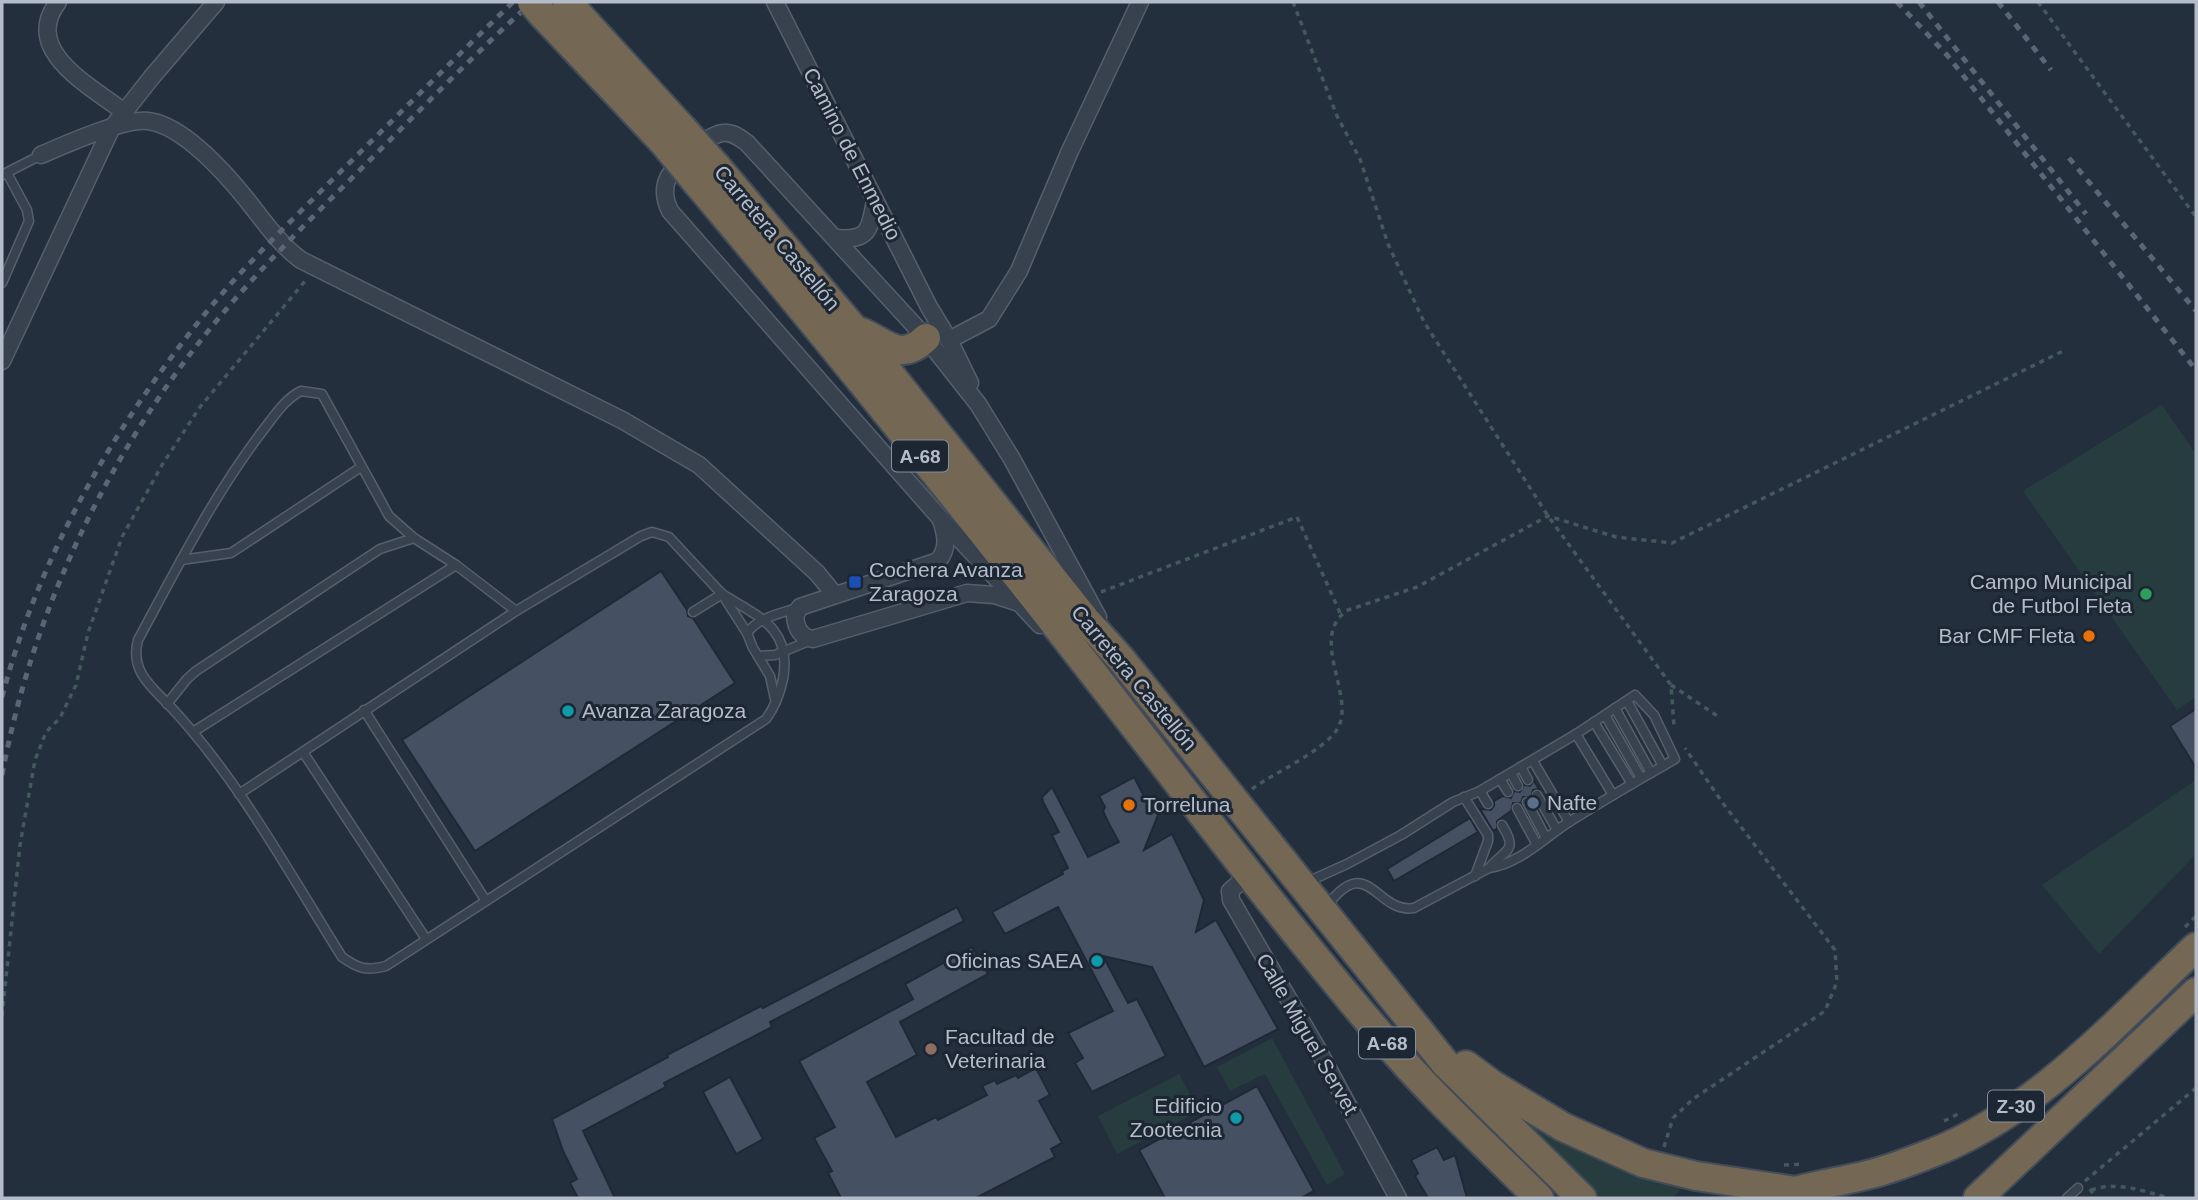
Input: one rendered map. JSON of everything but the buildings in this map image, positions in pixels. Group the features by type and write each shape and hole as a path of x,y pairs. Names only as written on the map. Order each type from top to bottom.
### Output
{"highway":[{"name":"Carretera Castellón","path":"547,6 673,135 854,329 1085,620 1121,659 1452,1070 1582,1198"},
{"name":"Carretera Castellón","path":"708,175 853,371 1249,874 1384,1039 1453,1113 1539,1198"},
{"path":"854,329 892,349 902,351 938,339"},
{"name":"Z-30","path":"1783,1195 1882,1171 1936,1152 1994,1121 2072,1064 2186,941"},
{"name":"Z-30","path":"1978,1198 2196,992"},
{"path":"1420,1029 1493,1085 1532,1110 1587,1139 1658,1168 1783,1195 1814,1192 1841,1198"}],"street":[{"path":"58,2 46,29 50,46 61,63 124,112"},
{"path":"2,361 111,129 216,2"},
{"name":"Camino de Enmedio","path":"775,2 929,307 938,339 1012,459 1121,659"},
{"path":"938,339 989,319 1019,271 1069,153 1140,2"},
{"path":"41,155 82,137 111,129 148,121 161,125 192,144 229,178 295,256 622,420 699,465 817,573 835,595"},
{"name":"Carretera Castellón","path":"938,339 835,238 747,143 730,133 722,133 708,139 667,177 664,199 670,211 940,518 1138,731"},
{"path":"835,238 852,239 863,236 871,225 875,200"},
{"name":"Camino de Enmedio","path":"938,339 978,404"},
{"path":"940,518 946,543 937,561 800,607 795,616 804,636 813,639 967,593 995,595 1021,605"},
{"name":"Calle Miguel Servet","path":"1249,874 1233,887 1229,894 1398,1198"}],"lane":[{"path":"2,283 29,220 27,210 4,174 41,155"},
{"path":"516,611 456,565 414,538 389,516 322,394 301,391 293,394 253,444 209,509 138,640 135,648 136,664 140,672 193,732 239,794 342,957 357,967 374,969 386,966 760,725 771,713 776,702 784,671 784,651 778,635 762,619 722,594"},
{"path":"181,560 231,553 361,467"},
{"path":"239,794 516,611 652,532 669,537 722,594 770,676 776,702"},
{"path":"167,704 196,671 380,549 414,538"},
{"path":"193,732 456,565"},
{"path":"693,612 722,594"},
{"path":"747,633 762,619 800,607"},
{"path":"759,656 767,657 813,639"},
{"path":"1301,885 1358,858 1464,797 1480,791 1635,695 1654,715 1675,759 1569,822 1502,867 1489,868"},
{"path":"1627,701 1663,766"},
{"path":"1615,708 1651,773"},
{"path":"364,710 486,901"},
{"path":"1605,715 1641,778"},
{"path":"1594,722 1632,784"},
{"path":"1576,734 1613,795"},
{"path":"303,752 426,939"},
{"path":"1532,761 1569,822"},
{"path":"1521,767 1528,780"},
{"path":"1511,773 1518,786"},
{"path":"1500,779 1508,792"},
{"path":"1480,791 1488,804"},
{"path":"1537,795 1557,831"},
{"path":"1464,797 1488,835 1475,876"},
{"path":"1527,802 1546,838"},
{"path":"1517,808 1537,845"},
{"path":"1323,912 1337,893 1350,884 1371,888 1396,906 1407,909 1422,905 1489,868 1506,853 1511,845 1502,825"},
{"path":"2067,1198 2078,1188"}],"path":[{"path":"1293,2 1337,116 1360,159 1388,244 1424,322 1548,516 1671,685 1719,717"},
{"path":"2038,2 2196,217"},
{"path":"2,1016 20,845 35,760 46,732 60,718 76,685 88,633 122,537 162,465 200,407 317,268"},
{"path":"1234,801 1321,746 1337,730 1342,709 1331,643 1332,631 1341,615 1348,610 1417,587 1548,516 1616,537 1672,542 2063,351"},
{"path":"1087,598 1297,517 1341,615"},
{"path":"1671,685 1675,734"},
{"path":"1658,1168 1673,1118 1693,1100 1825,1011 1837,982 1835,950 1722,802 1683,745"},
{"path":"2186,941 2196,916"},
{"path":"2078,1188 2196,1088"},
{"path":"1934,1126 1969,1109"},
{"path":"1779,1166 1812,1164"},
{"path":"2091,1190 2103,1186 2134,1187 2169,1198"}],"green space":[{"name":"Campo Municipal de Futbol Fleta","path":"2162,405 2196,454 2196,697 2177,710 2023,491"},
{"path":"2196,780 2196,854 2099,954 2042,885"},
{"path":"1272,1038 1345,1174 1327,1185 1265,1074 1230,1091 1217,1067"},
{"path":"1179,1074 1199,1111 1117,1154 1098,1116"},
{"path":"1519,1115 1685,1184 1673,1198 1595,1198 1517,1117"}],"railway":[{"path":"2,697 36,594 58,544 110,448 171,358 219,297 266,246 513,2"},
{"path":"2,775 33,653 54,594 108,481 175,375 232,302 272,259 454,76 532,2"},
{"path":"1897,2 1947,55 2196,370"},
{"path":"1919,2 2086,214"},
{"path":"1998,2 2051,70"},
{"path":"2069,158 2196,311"}],"place":[{"name":"Cochera Avanza Zaragoza","path":"855,582"},
{"name":"Campo Municipal de Futbol Fleta","path":"2146,594"},
{"name":"Bar CMF Fleta","path":"2089,636"},
{"name":"Avanza Zaragoza","path":"568,711"},
{"name":"Nafte","path":"1533,803"},
{"name":"Torreluna","path":"1129,805"},
{"name":"Oficinas SAEA","path":"1097,961"},
{"name":"Facultad de Veterinaria","path":"931,1049"},
{"name":"Edificio Zootecnia","path":"1236,1118"}]}
